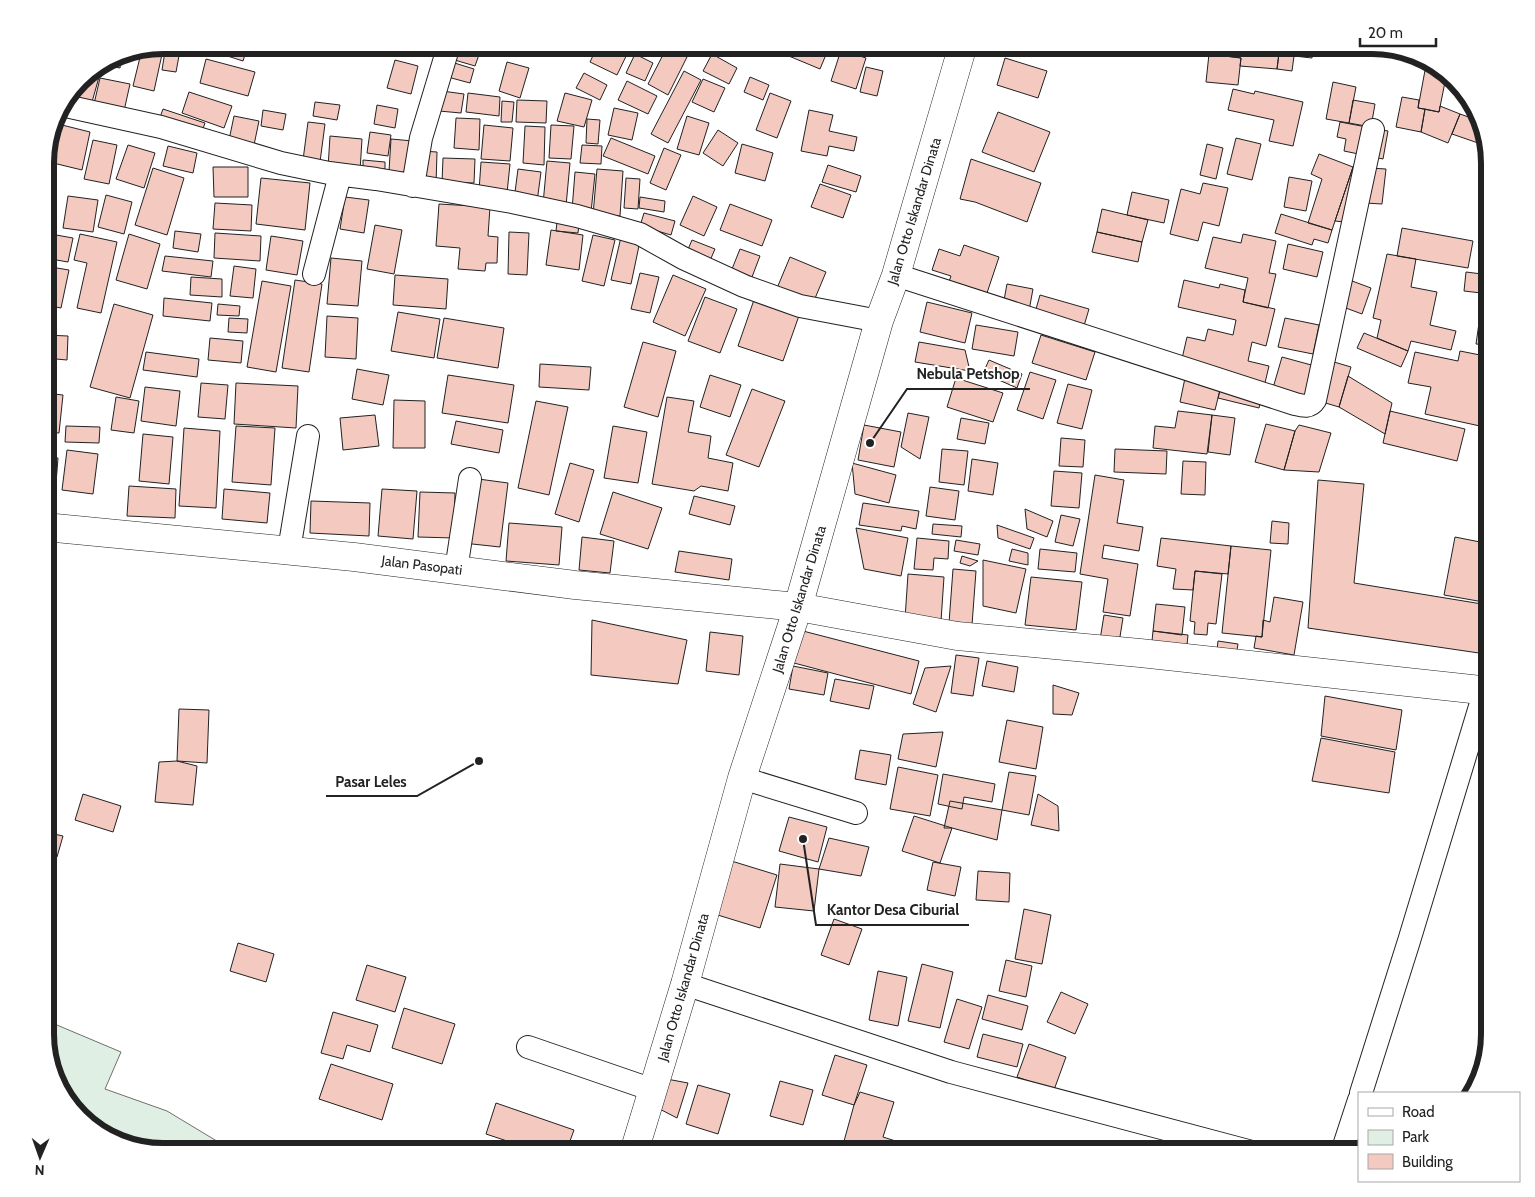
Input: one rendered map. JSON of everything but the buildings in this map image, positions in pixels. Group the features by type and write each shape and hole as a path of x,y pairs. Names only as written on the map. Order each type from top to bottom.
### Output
{"main road":[{"name":"Jalan Otto Iskandar Dinata","path":"637,1143 686,984 742,778 798,607 879,321 896,275 960,54"},
{"name":"Jalan Pasopati","path":"54,528 354,556 575,585 798,607 957,636 1140,653 1481,690"}],"street":[{"path":"412,186 421,138 446,54"},
{"path":"69,107 161,127 281,163 340,175 522,204 577,216 640,234 683,258 752,288 800,306 879,321"},
{"path":"896,275 1286,401 1309,406 1315,400 1373,130"},
{"path":"314,274 340,175"},
{"path":"289,550 308,436"},
{"path":"456,570 470,479"},
{"path":"1361,1092 1481,710"},
{"path":"742,778 856,813"},
{"path":"686,984 951,1072 1218,1143"},
{"path":"528,1047 653,1090"},
{"path":"1345,1143 1358,1103"}],"green space":[{"path":"54,1024 121,1052 105,1089 167,1111 220,1143 163,1143 135,1140 108,1129 96,1121 72,1095 62,1076 56,1056"}],"place":[{"name":"Nebula Petshop","path":"870,443"},
{"name":"Pasar Leles","path":"479,761"},
{"name":"Kantor Desa Ciburial","path":"803,839"}]}
